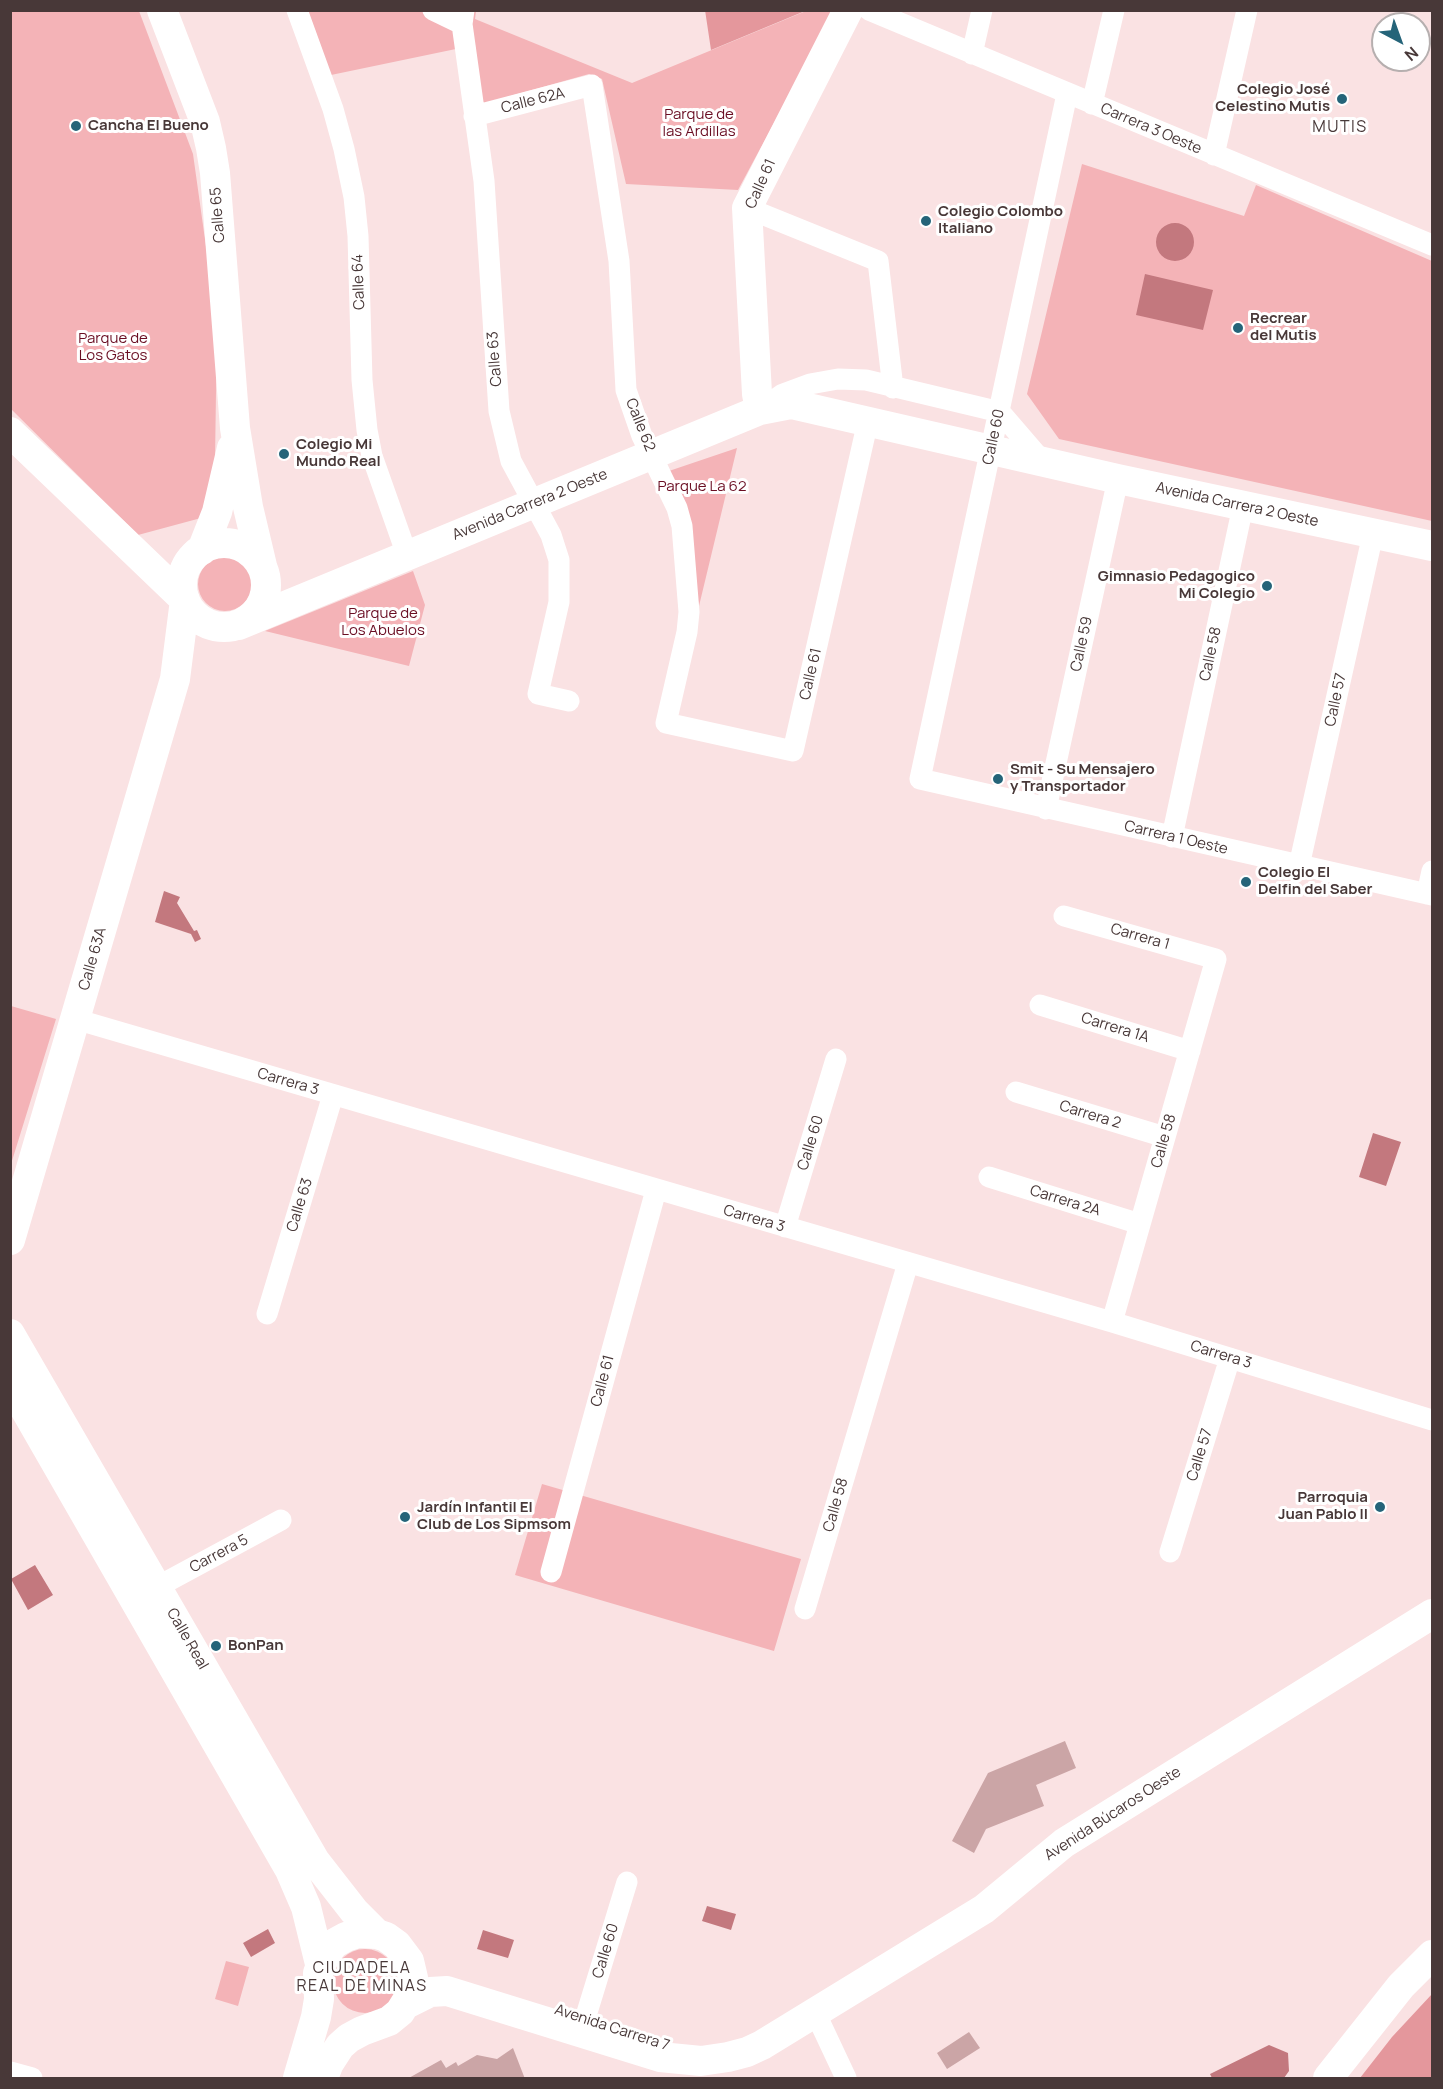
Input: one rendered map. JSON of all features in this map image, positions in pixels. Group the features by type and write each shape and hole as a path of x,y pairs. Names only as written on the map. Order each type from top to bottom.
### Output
{"main road":[{"name":"Calle 65","path":"162,10 205,123 211,148 215,173 235,428 248,507 264,573"},
{"name":"Calle 61","path":"760,410 757,394 747,208 848,10"},
{"name":"Avenida Carrera 2 Oeste","path":"232,626 760,410 791,404 1118,479 1432,546"},
{"name":"Calle 65","path":"196,555 217,512 235,428"},
{"path":"10,432 185,600"},
{"path":"131,548 165,560 196,555 214,545 229,543 248,551 280,590 300,599"},
{"path":"196,555 183,579 185,600 191,611 201,620 212,625 232,626 251,618 260,607 265,594 264,573"},
{"name":"Calle 63A","path":"10,1240 175,679 185,600"},
{"name":"Calle 63A","path":"175,679 189,658 232,626"},
{"name":"Calle Real","path":"10,1334 315,1861 349,1905 377,1934 392,1941 404,1952"},
{"name":"Calle Real","path":"10,1383 290,1870 306,1907 320,1964 318,2008 298,2079"},
{"name":"Avenida Búcaros Oeste","path":"700,2061 728,2057 762,2045 984,1910 1064,1843 1432,1614"},
{"path":"320,1964 335,1943 346,1937 358,1933 377,1934"},
{"path":"404,1952 413,1978 406,2004"},
{"name":"Avenida Carrera 7","path":"404,1952 443,1976 666,2043 700,2061"},
{"path":"1328,2079 1401,1986 1432,1955"},
{"name":"Avenida Carrera 7","path":"322,2079 334,2053 349,2038 389,2021 406,2004 430,1992 447,1991 660,2057 700,2061"}],"street":[{"name":"Calle 64","path":"297,10 333,109 354,197 358,236 362,380 367,430 372,456 407,555"},
{"path":"433,10 463,17"},
{"name":"Carrera 3 Oeste","path":"869,10 1214,155 1431,238"},
{"path":"972,54 982,10"},
{"path":"1092,104 1113,10"},
{"path":"1214,155 1247,10"},
{"name":"Calle 63","path":"463,17 484,181 499,411 511,461 551,535 559,560 560,584 556,620 538,694 569,701"},
{"name":"Calle 62A","path":"474,116 592,85"},
{"name":"Calle 62","path":"592,85 619,261 626,390 642,436 680,518 689,612 687,632 666,723"},
{"name":"Calle 60","path":"920,779 1067,94"},
{"path":"747,208 878,261 893,388"},
{"name":"Avenida Carrera 2 Oeste","path":"760,410 783,394 810,384 838,379 866,380 1000,412"},
{"path":"1000,412 1043,462"},
{"name":"Calle 61","path":"666,723 793,751 868,421"},
{"name":"Calle 59","path":"1046,809 1118,479"},
{"name":"Calle 58","path":"1172,837 1244,506"},
{"name":"Calle 57","path":"1299,866 1372,534"},
{"name":"Carrera 1 Oeste","path":"920,779 1430,895"},
{"path":"1430,895 1432,871"},
{"name":"Carrera 1","path":"1064,916 1216,959"},
{"name":"Calle 58","path":"1112,1322 1216,959"},
{"name":"Carrera 1A","path":"1040,1005 1190,1051"},
{"name":"Carrera 3","path":"75,1019 1112,1322 1432,1420"},
{"name":"Calle 60","path":"785,1227 836,1059"},
{"name":"Carrera 2","path":"1016,1092 1165,1137"},
{"name":"Calle 63","path":"267,1314 333,1095"},
{"name":"Carrera 2A","path":"989,1177 1140,1224"},
{"name":"Calle 61","path":"551,1572 656,1190"},
{"name":"Calle 58","path":"806,1609 908,1263"},
{"name":"Calle 57","path":"1170,1552 1230,1358"},
{"name":"Carrera 5","path":"157,1587 281,1520"},
{"name":"Calle 60","path":"585,2019 627,1882"},
{"path":"815,2012 846,2079"},
{"path":"10,2072 32,2079"}],"green space":[{"name":"Parque de Los Gatos","path":"11,11 139,11 193,154 217,325 215,460 201,518 138,535 11,409"},
{"name":"Parque de las Ardillas","path":"308,11 476,11 475,19 632,83 806,11 834,11 738,190 626,184 602,79 589,74 482,104 475,45 331,75"},
{"name":"Recrear del Mutis","path":"1082,164 1244,216 1256,185 1432,261 1432,521 1059,439 1027,394"},
{"name":"Parque La 62","path":"737,448 699,606 691,565 666,472"},
{"path":"225,557 235,559 244,565 250,574 252,584 250,594 244,603 235,609 225,611 215,609 206,603 200,594 198,584 200,574 206,565 215,559"},
{"name":"Parque de Los Abuelos","path":"413,571 425,605 409,666 265,631"},
{"path":"10,1006 56,1019 11,1164"},
{"path":"542,1484 801,1559 774,1651 515,1575"},
{"path":"359,1949 371,1949 388,1958 395,1969 397,1981 395,1993 388,2004 371,2013 359,2013 347,2008 338,1999 333,1987 333,1975 338,1963 347,1954"},
{"path":"226,1961 249,1967 238,2006 215,1999"}],"shaded area":[{"path":"705,10 805,10 805,11 711,50"},
{"path":"1175,223 1182,224 1188,229 1193,235 1193,249 1188,255 1182,260 1175,261 1168,260 1162,255 1157,249 1156,242 1157,235 1162,229 1168,224"},
{"path":"1145,274 1213,290 1203,330 1136,315"},
{"path":"164,891 180,897 177,903 201,939 195,942 191,934 155,922"},
{"path":"1373,1133 1401,1142 1386,1186 1359,1177"},
{"path":"35,1565 53,1595 28,1610 11,1579"},
{"path":"707,1906 736,1914 731,1930 702,1921"},
{"path":"268,1929 275,1943 251,1957 243,1943"},
{"path":"483,1930 514,1940 508,1958 477,1949"},
{"path":"1432,1994 1432,2078 1360,2078 1392,2037"},
{"path":"1269,2045 1288,2053 1289,2071 1284,2078 1212,2078 1210,2074"}],"building":[{"path":"1065,1741 1076,1768 1036,1785 1044,1806 986,1829 974,1853 952,1841 988,1773"},
{"path":"969,2032 980,2048 947,2069 937,2053"},
{"path":"513,2048 525,2079 407,2079 441,2060 446,2068 456,2062 458,2066 477,2055 497,2059"}],"place":[{"name":"Colegio José Celestino Mutis","path":"1342,99"},
{"name":"Cancha El Bueno","path":"76,126"},
{"name":"Colegio Colombo Italiano","path":"926,221"},
{"name":"Recrear del Mutis","path":"1238,328"},
{"name":"Colegio Mi Mundo Real","path":"284,454"},
{"name":"Gimnasio Pedagogico Mi Colegio","path":"1267,586"},
{"name":"Smit - Su Mensajero y Transportador","path":"998,779"},
{"name":"Colegio El Delfin del Saber","path":"1246,882"},
{"name":"Parroquia Juan Pablo II","path":"1380,1507"},
{"name":"Jardín Infantil El Club de Los Sipmsom","path":"405,1517"},
{"name":"BonPan","path":"216,1646"}],"district":[{"name":"MUTIS","path":"1340,128"},
{"name":"CIUDADELA REAL DE MINAS","path":"362,1978"}]}
